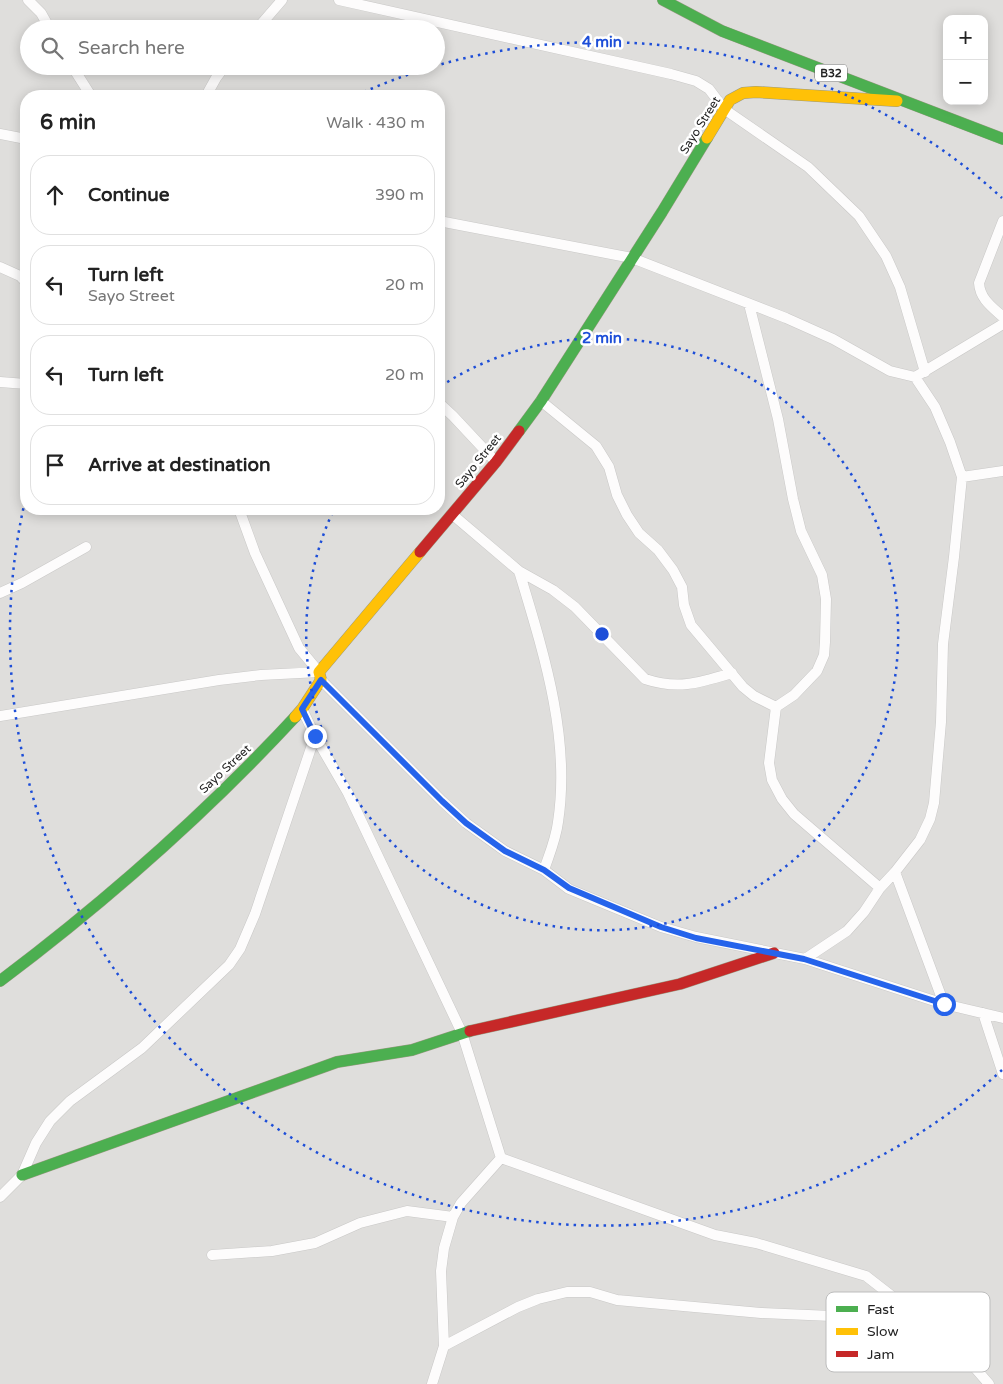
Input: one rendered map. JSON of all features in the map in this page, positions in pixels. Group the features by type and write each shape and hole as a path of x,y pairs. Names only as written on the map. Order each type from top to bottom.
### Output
{"street":[{"path":"28,0 41,13 45,20"},
{"path":"265,20 282,0"},
{"path":"339,0 427,20"},
{"name":"B32","path":"663,0 722,31 1003,139"},
{"path":"445,24 688,79 696,81 709,89 724,108 808,167 859,216 886,256 900,287 925,372"},
{"path":"78,75 87,90"},
{"path":"209,90 218,75"},
{"name":"Sayo Street","path":"0,981 56,939 146,862 254,761 302,709 320,676 496,462 541,401 686,173 730,100 743,93 773,93 910,102"},
{"path":"0,134 20,138"},
{"path":"445,221 632,258 833,339 890,371 915,377 1003,324"},
{"path":"1003,221 979,283 979,291 982,298 1003,317"},
{"path":"0,267 20,276"},
{"path":"749,304 778,419 793,499 802,531 822,575 826,599 826,642 824,655 817,671 794,695 776,707 769,763 772,780 794,814 880,888"},
{"path":"804,959 847,931 864,912 880,888 920,840 934,803 941,722 943,644 962,476 950,442 934,407 915,377"},
{"path":"0,382 20,384"},
{"path":"541,401 596,446 609,467 617,494 627,515 639,533 658,550 673,570 682,587 684,606 691,624 743,687 754,696 776,707"},
{"path":"445,409 496,462"},
{"path":"962,476 1003,472"},
{"path":"241,515 255,553 299,648 320,676 442,801 466,823 505,851 544,870 569,888 661,927 696,938 804,959 944,1004 1003,1018"},
{"path":"453,515 519,571 553,590 575,606 645,678 660,684 678,686 695,684 732,673"},
{"path":"0,593 86,547"},
{"path":"519,571 538,635 558,726 561,790 558,823 544,870"},
{"path":"0,716 219,680 261,675 320,676"},
{"path":"302,709 315,736 348,793 462,1033 501,1158"},
{"path":"0,1197 22,1175 36,1143 50,1121 70,1101 142,1048 229,965 240,949 255,914 315,736"},
{"path":"895,872 944,1004"},
{"path":"22,1175 337,1062 412,1050 462,1033 680,984 774,953"},
{"path":"983,1013 1003,1074"},
{"path":"432,1384 444,1346 441,1272 444,1248 453,1217 461,1203 501,1158"},
{"path":"501,1158 715,1235 756,1243 866,1276 887,1292"},
{"path":"212,1255 272,1251 315,1243 360,1222 408,1211 453,1217"},
{"path":"444,1346 518,1307 538,1299 567,1292 590,1292 617,1300 761,1313 826,1316"},
{"path":"979,1372 989,1384"}],"shaded area":[{"path":"0,0 1003,0 1003,1384 0,1384"}],"traffic: fast":[{"path":"663,0 722,31 1003,139"},
{"path":"519,431 541,401 707,138"},
{"path":"0,981 78,920 153,856 226,788 295,717"},
{"path":"22,1175 337,1062 412,1050 470,1031"}],"traffic: slow":[{"path":"707,138 730,100 743,93 756,92 897,101"},
{"path":"295,717 321,680 319,672 420,552"}],"traffic: jam":[{"path":"420,552 496,462 519,431"},
{"path":"470,1031 680,984 774,953"}],"route":[{"path":"315,736 302,709 321,680 466,823 505,851 544,870 569,888 661,927 696,938 804,959 944,1004"}]}
